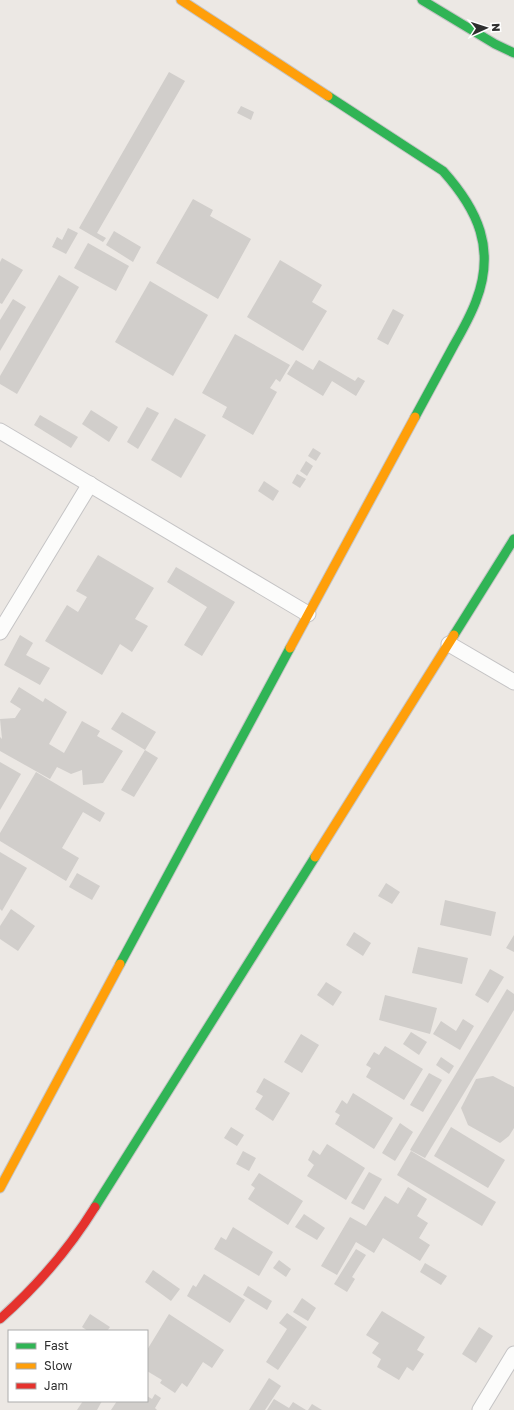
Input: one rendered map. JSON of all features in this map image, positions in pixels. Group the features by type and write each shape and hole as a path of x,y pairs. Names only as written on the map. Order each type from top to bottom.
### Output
{"main road":[{"path":"0,1188 308,614 475,307 483,275 483,242 479,225 473,210 455,183 443,171 182,0"},
{"path":"422,0 494,44 514,54"},
{"path":"0,1319 31,1290 86,1224 514,539"}],"street":[{"path":"0,431 308,614"},
{"path":"0,632 90,484"},
{"path":"449,644 514,682"},
{"path":"480,1410 514,1354"}],"building":[{"path":"169,72 185,81 97,233 106,238 103,242 79,228"},
{"path":"241,106 254,112 251,120 237,113"},
{"path":"193,199 213,210 210,216 251,239 218,299 156,263"},
{"path":"68,228 78,233 66,254 52,247 57,237 62,240"},
{"path":"114,231 141,247 133,262 106,245"},
{"path":"88,243 129,266 116,291 74,268"},
{"path":"2,258 23,270 2,304 0,303 0,262"},
{"path":"280,260 322,285 312,302 327,311 303,351 247,317"},
{"path":"59,275 79,287 17,394 0,384 0,376"},
{"path":"150,281 208,315 173,376 115,342"},
{"path":"13,299 26,307 0,351 0,320"},
{"path":"393,309 404,315 388,345 377,339"},
{"path":"235,334 290,365 280,382 276,379 270,388 277,392 253,435 222,417 227,407 202,393"},
{"path":"296,360 313,370 319,360 355,381 358,377 365,381 356,396 332,381 323,396 287,374"},
{"path":"147,407 159,413 138,449 127,442"},
{"path":"91,410 118,427 109,442 82,424"},
{"path":"40,415 78,437 71,448 34,425"},
{"path":"175,418 206,435 181,478 151,460"},
{"path":"313,448 321,453 316,461 308,456"},
{"path":"306,461 313,466 307,476 300,471"},
{"path":"297,474 306,479 300,488 292,483"},
{"path":"264,481 279,491 273,501 258,491"},
{"path":"98,555 154,588 135,619 148,626 132,652 120,644 102,675 45,641 67,605 78,612 87,597 76,591"},
{"path":"176,567 235,602 202,656 184,645 207,607 167,582"},
{"path":"20,635 33,643 26,655 50,668 40,685 4,665"},
{"path":"19,687 43,702 45,698 67,712 49,744 64,753 82,721 100,731 97,736 123,751 103,783 83,785 82,770 71,774 57,767 50,779 0,751 0,737 2,739 0,719 15,718 21,709 10,702"},
{"path":"122,712 156,732 145,750 111,729"},
{"path":"145,750 158,758 134,797 121,790"},
{"path":"0,762 21,774 0,810"},
{"path":"36,772 105,813 100,822 83,812 62,848 79,858 66,881 0,841 0,833"},
{"path":"0,852 27,868 2,911 0,909"},
{"path":"77,873 100,886 92,900 69,887"},
{"path":"386,883 400,892 392,904 378,896"},
{"path":"445,900 496,912 491,936 440,925"},
{"path":"11,909 35,926 18,951 0,939 0,926"},
{"path":"354,932 371,943 363,956 346,945"},
{"path":"514,935 514,952 506,948"},
{"path":"418,947 468,958 462,984 412,973"},
{"path":"490,969 504,977 488,1003 475,995"},
{"path":"326,982 342,992 333,1006 317,995"},
{"path":"507,989 514,994 514,1010 425,1158 410,1150"},
{"path":"385,995 437,1008 430,1034 379,1020"},
{"path":"463,1019 474,1026 460,1050 433,1034 441,1021 456,1031"},
{"path":"411,1032 427,1042 419,1055 403,1044"},
{"path":"301,1034 319,1045 302,1073 284,1062"},
{"path":"385,1046 423,1069 404,1100 366,1077 371,1068 366,1065 374,1052 379,1055"},
{"path":"441,1057 454,1066 449,1074 436,1065"},
{"path":"429,1073 442,1080 423,1112 410,1105"},
{"path":"493,1076 514,1087 514,1128 509,1136 500,1143 468,1125 461,1108 476,1079"},
{"path":"264,1078 290,1093 273,1121 255,1109 263,1096 256,1092"},
{"path":"353,1093 393,1118 374,1149 335,1124 340,1115 335,1112 342,1100 347,1104"},
{"path":"400,1123 413,1132 395,1161 382,1153"},
{"path":"231,1127 244,1135 237,1146 224,1138"},
{"path":"451,1127 505,1160 488,1188 434,1156"},
{"path":"327,1144 365,1168 346,1200 307,1176 314,1165 308,1160 313,1150 320,1155"},
{"path":"243,1151 256,1158 249,1171 236,1164"},
{"path":"411,1151 496,1202 482,1226 397,1175"},
{"path":"369,1172 382,1179 364,1210 351,1203"},
{"path":"259,1173 303,1201 288,1225 248,1199 255,1188 251,1185"},
{"path":"408,1187 427,1199 417,1216 428,1223 419,1238 430,1245 420,1261 383,1238 374,1253 356,1242 337,1275 321,1266 350,1217 366,1226 385,1196 398,1204"},
{"path":"304,1214 325,1228 317,1240 295,1227"},
{"path":"233,1227 273,1252 259,1276 214,1249 221,1237 226,1240"},
{"path":"356,1249 366,1255 352,1277 355,1279 347,1292 334,1284"},
{"path":"279,1260 291,1269 286,1277 273,1268"},
{"path":"425,1263 447,1276 441,1285 420,1272"},
{"path":"153,1270 180,1289 171,1301 145,1282"},
{"path":"204,1274 245,1300 230,1323 187,1296 193,1285 196,1287"},
{"path":"248,1286 272,1301 267,1310 243,1295"},
{"path":"302,1298 316,1308 308,1321 293,1312"},
{"path":"382,1311 425,1337 417,1350 424,1354 413,1371 407,1367 399,1380 377,1367 381,1359 372,1353 379,1343 366,1335"},
{"path":"287,1313 307,1327 278,1370 266,1362 287,1329 279,1323"},
{"path":"90,1314 110,1327 108,1330 86,1330 82,1327"},
{"path":"169,1314 224,1350 212,1368 203,1362 187,1387 182,1383 175,1393 160,1383 162,1380 148,1372 148,1348"},
{"path":"479,1327 493,1336 476,1363 462,1354"},
{"path":"269,1378 281,1386 265,1410 249,1410"},
{"path":"155,1394 161,1398 155,1408 157,1410 111,1410 116,1402 148,1402 148,1397 152,1399"},
{"path":"274,1399 289,1408 293,1402 306,1410 267,1410"},
{"path":"82,1402 101,1402 97,1410 77,1410"},
{"path":"312,1404 322,1410 308,1410"}],"traffic: fast":[{"path":"422,0 495,44 514,53"},
{"path":"328,96 443,171 466,200 480,231 484,247 484,264 482,282 476,301 466,324 415,417"},
{"path":"454,635 514,539"},
{"path":"120,964 290,648"},
{"path":"95,1207 315,857"}],"traffic: slow":[{"path":"181,0 328,96"},
{"path":"290,648 415,417"},
{"path":"315,857 454,635"},
{"path":"0,1188 120,964"}],"traffic: jam":[{"path":"0,1319 52,1266 85,1223 95,1207"}]}
